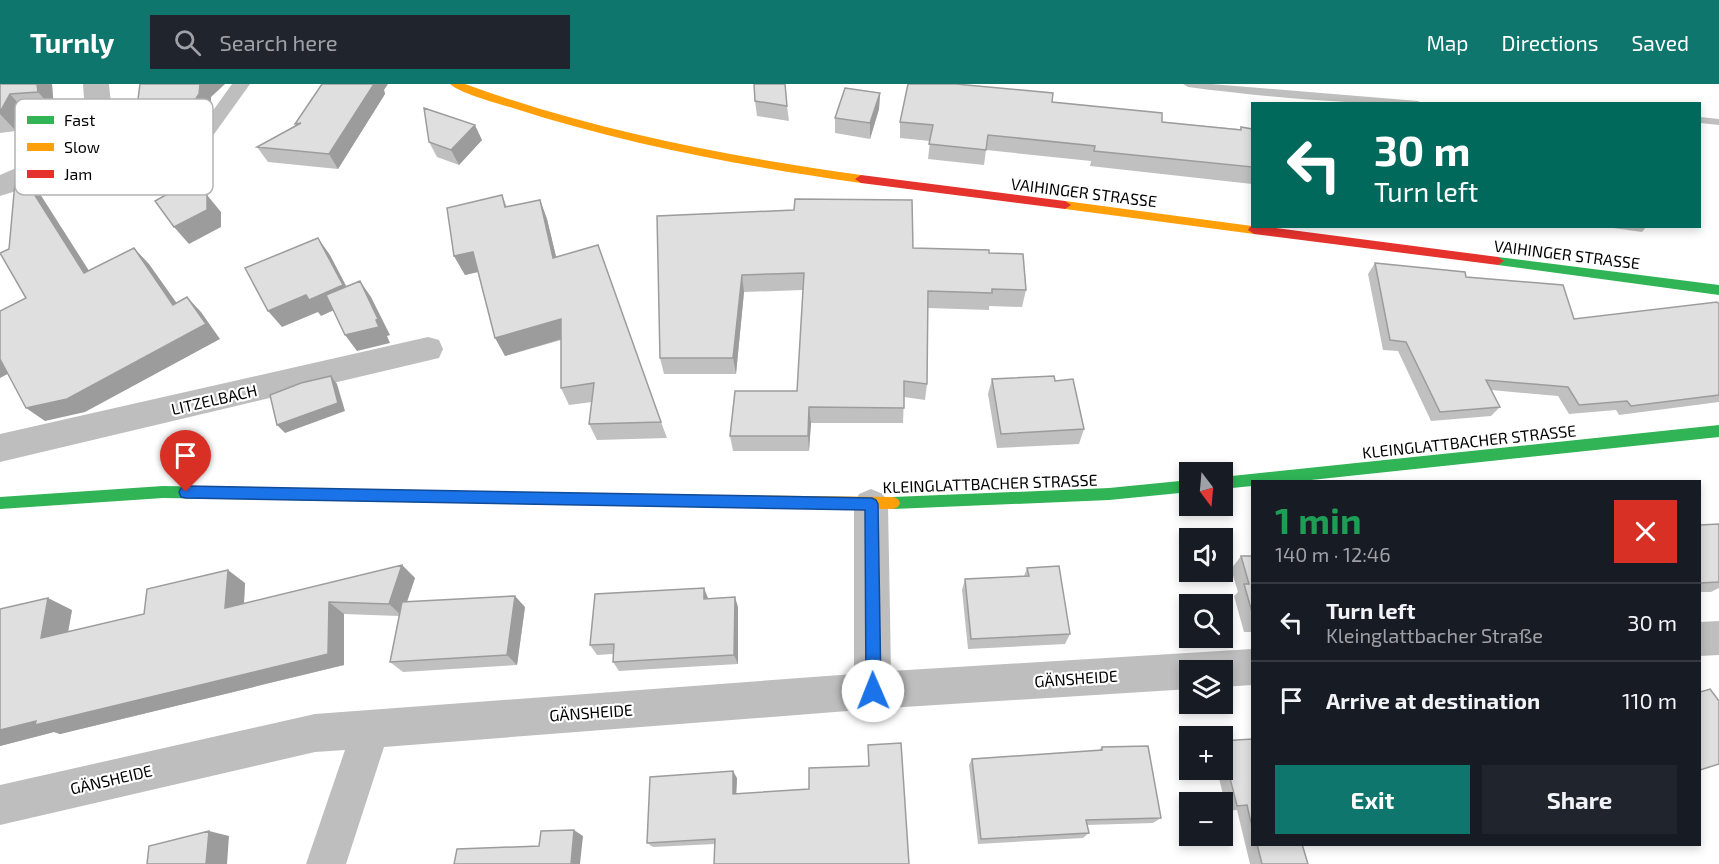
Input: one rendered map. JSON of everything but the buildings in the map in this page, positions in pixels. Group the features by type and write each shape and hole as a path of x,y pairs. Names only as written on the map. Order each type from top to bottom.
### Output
{"street":[{"path":"96,84 98,99"},
{"name":"VAIHINGER STRASSE","path":"455,84 525,112 600,134 765,166 1719,290"},
{"path":"0,186 15,179"},
{"name":"LITZELBACH","path":"0,448 428,349"},
{"name":"KLEINGLATTBACHER STRASSE","path":"1233,482 1719,431"},
{"name":"KLEINGLATTBACHER STRASSE","path":"0,503 163,492 872,504 1109,494 1179,487"},
{"path":"872,504 873,691"},
{"path":"1701,639 1719,638"},
{"path":"1233,668 1251,667"},
{"name":"GÄNSHEIDE","path":"0,805 315,733 873,691 1179,672"},
{"path":"326,864 371,729"}],"lane":[{"path":"213,123 241,84"}],"waterway":[{"path":"1188,84 1392,102"},
{"path":"1701,120 1719,122"}],"traffic: fast":[{"path":"1498,261 1719,290"},
{"path":"1233,482 1719,431"},
{"path":"893,503 1109,494 1179,487"},
{"path":"0,503 163,492 704,501"}],"traffic: slow":[{"path":"455,84 554,118 655,144 861,179"},
{"path":"1065,205 1254,230"},
{"path":"704,501 893,503"}],"traffic: jam":[{"path":"861,179 1065,205"},
{"path":"1254,230 1498,261"}],"route":[{"path":"186,492 872,504 873,691"}]}
